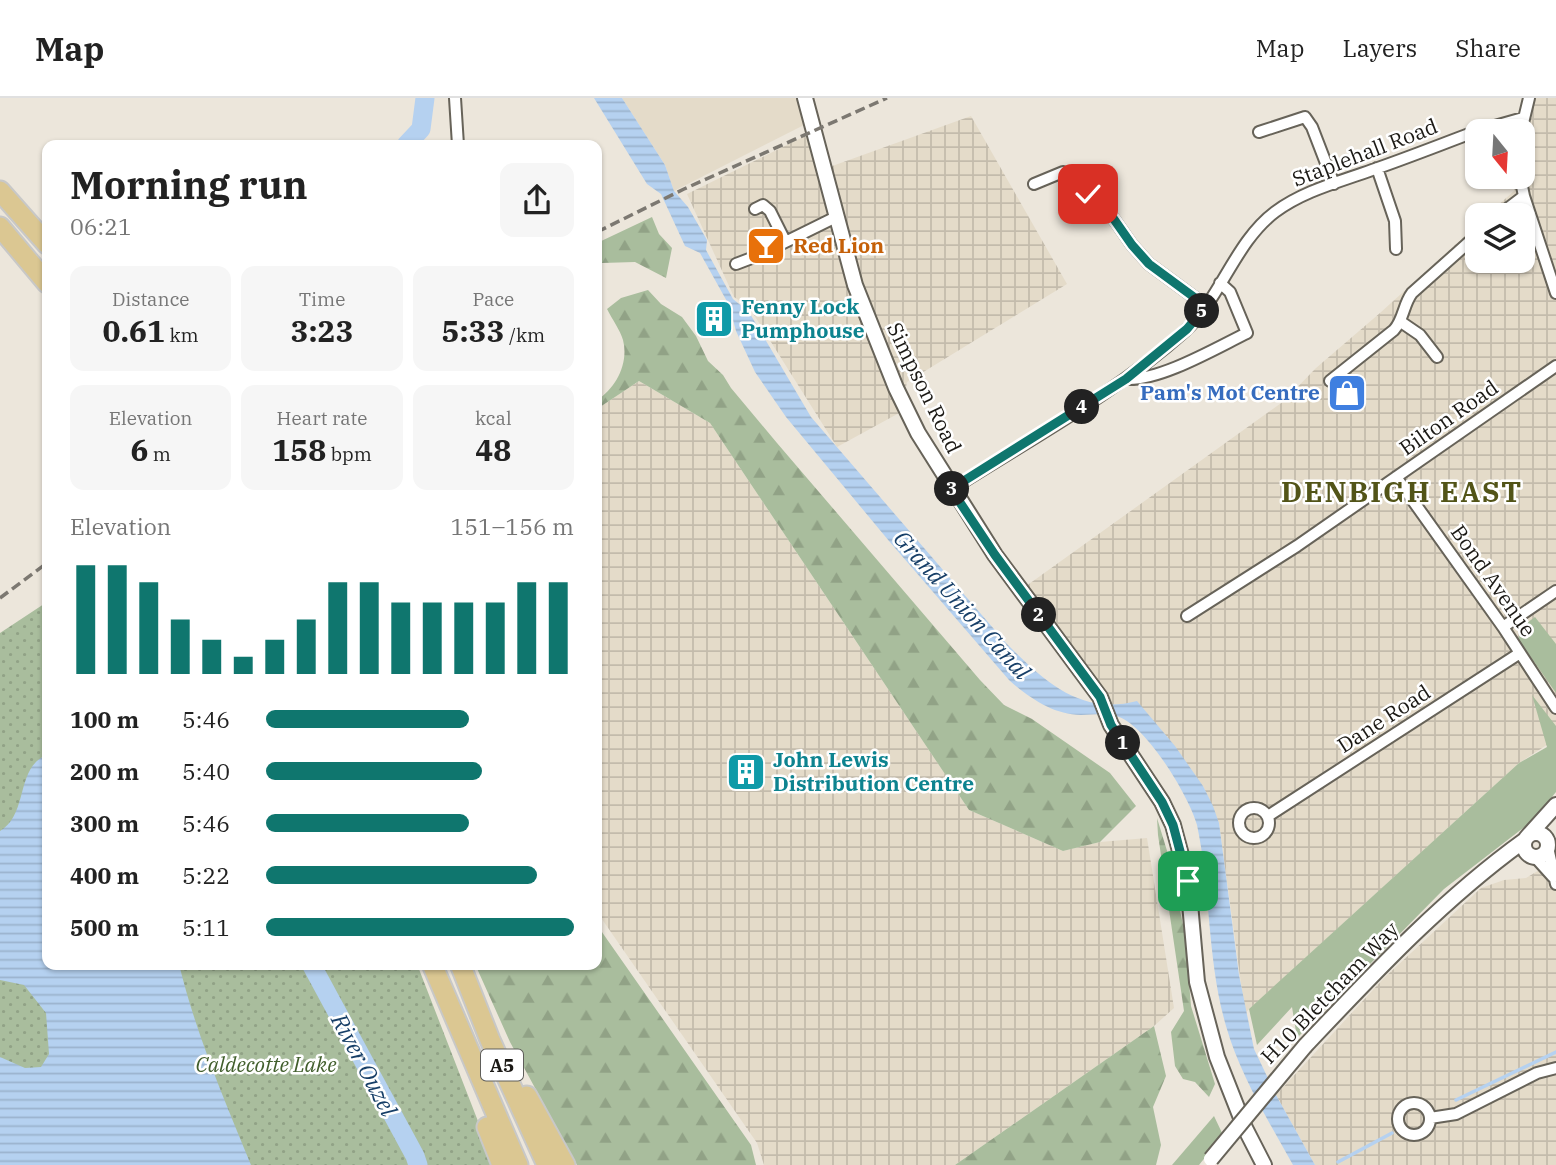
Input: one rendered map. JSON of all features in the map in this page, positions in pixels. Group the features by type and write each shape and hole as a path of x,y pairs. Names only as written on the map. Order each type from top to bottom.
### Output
{"highway":[{"path":"0,191 42,238"},
{"path":"0,227 42,277"},
{"name":"A5","path":"462,970 490,1040 547,1165"},
{"path":"436,973 458,1050 502,1165"},
{"name":"A5","path":"436,973 518,1165"},
{"path":"490,1040 514,1071 565,1165"}],"street":[{"path":"455,98 458,140"},
{"name":"Simpson Road","path":"805,98 855,285 882,357 918,433 995,555 1100,697 1111,725 1162,802 1173,825 1188,881 1197,982 1217,1057 1245,1128 1264,1165"},
{"path":"1523,118 1529,98"},
{"path":"1259,132 1305,117 1312,127 1334,184"},
{"name":"Staplehall Road","path":"951,489 1126,379 1187,329 1206,306 1256,231 1274,213 1301,197 1465,135"},
{"path":"1377,168 1395,221 1396,249"},
{"path":"1034,184 1063,172 1071,176 1088,194 1097,195 1132,245 1149,264 1206,306"},
{"path":"1523,189 1556,293"},
{"path":"1512,203 1524,196"},
{"path":"755,209 763,205 770,211 785,241"},
{"path":"736,264 836,217"},
{"path":"1330,381 1401,322 1406,301 1412,293 1465,246"},
{"name":"Staplehall Road","path":"1126,379 1140,380 1192,360 1247,333 1230,292 1220,283"},
{"path":"1401,322 1420,335 1437,357"},
{"name":"Bilton Road","path":"1188,617 1556,366"},
{"name":"Bond Avenue","path":"1396,477 1503,627 1556,708"},
{"path":"1503,627 1556,591"},
{"name":"Dane Road","path":"1268,816 1520,653"},
{"path":"1529,846 1556,805"},
{"path":"1529,846 1545,853 1556,828"},
{"path":"1529,846 1539,834 1547,844 1554,881"},
{"path":"1529,846 1554,881"},
{"name":"H10 Bletcham Way","path":"1208,1162 1305,1046 1385,962 1496,861 1529,846"},
{"path":"1430,1118 1456,1114 1537,1073 1556,1068"}],"shaded area":[{"path":"622,98 804,98 808,123 674,191 665,165"},
{"path":"1532,98 1556,98 1556,739 1519,763 1245,1013 1219,823 1203,786 1122,705 1107,705 1022,589 1284,401 1316,368 1465,236 1465,273 1535,273 1535,203 1500,203 1514,189 1535,189 1535,119 1528,119"},
{"path":"971,116 1067,284 907,382 901,412 837,447 749,307 734,297 687,194 805,136 824,169"},
{"path":"639,381 710,423 969,810 1063,851 1100,842 1147,838 1174,1008 1154,1026 955,1165 764,1165 757,1143 602,919 602,406"},
{"path":"1556,860 1556,1165 1315,1165 1276,1095 1384,978 1481,888 1504,880 1526,878"}],"green space":[{"path":"652,217 659,234 672,248 666,278 635,262 602,263 602,241"},
{"path":"648,290 661,304 682,317 696,336 708,361 723,375 777,443 980,680 1004,705 1032,719 1110,773 1136,806 1100,842 1063,851 969,810 710,423 639,381 602,406 602,396 615,382 624,357 623,340 607,309 621,298"},
{"name":"Caldecotte Lake","path":"42,605 42,970 419,970 495,1165 0,1165 0,633"},
{"path":"1535,617 1556,644 1556,693 1518,639 1524,625"},
{"path":"1532,695 1556,726 1556,792 1531,822 1444,889 1297,1038 1292,1007 1257,1045 1249,1009 1519,763 1547,747"},
{"path":"1157,818 1168,854 1185,934 1191,1006 1215,1084 1209,1097 1195,1082 1183,1079 1175,1066 1171,1032 1184,1011"},
{"path":"602,932 751,1145 756,1165 577,1165 510,1042 478,970 602,970"},
{"path":"1154,1026 1166,1076 1153,1107 1161,1145 1156,1165 955,1165"},
{"path":"1214,1116 1223,1135 1199,1165 1172,1165"}],"water":[{"name":"Grand Union Canal","path":"594,98 622,98 665,165 674,191 688,207 707,240 706,250 733,299 749,312 811,417 1006,643 1034,670 1064,692 1098,703 1137,701 1175,746 1203,786 1219,823 1239,975 1254,1049 1315,1165 1293,1165 1255,1097 1232,1044 1215,976 1197,825 1166,764 1142,734 1119,717 1061,712 1033,699 1017,687 889,541 786,417 755,372 736,331 729,305 700,253 685,246 661,194 647,184"},
{"name":"Caldecotte Lake","path":"42,758 42,970 181,970 202,1041 251,1165 0,1165 0,1057 25,1068 41,1067 49,1054 46,1013 24,985 0,980 0,831 15,814 30,770"}],"waterway":[{"name":"River Ouzel","path":"411,140 421,129 425,98"},
{"name":"River Ouzel","path":"314,970 418,1165"},
{"path":"1456,1100 1556,1052"},
{"path":"1338,1162 1392,1133"}],"railway":[{"path":"602,230 684,189 887,98"},
{"path":"0,598 42,567"}],"place":[{"name":"Red Lion","path":"766,246"},
{"name":"Fenny Lock Pumphouse","path":"714,319"},
{"name":"Pam's Mot Centre","path":"1347,393"},
{"name":"John Lewis Distribution Centre","path":"746,772"}],"district":[{"name":"DENBIGH EAST","path":"1402,492"}],"route":[{"path":"1088,194 1097,195 1132,245 1149,264 1206,306 1187,329 1126,379 951,489 995,555 1100,697 1111,725 1162,802 1173,825 1188,881"}]}
